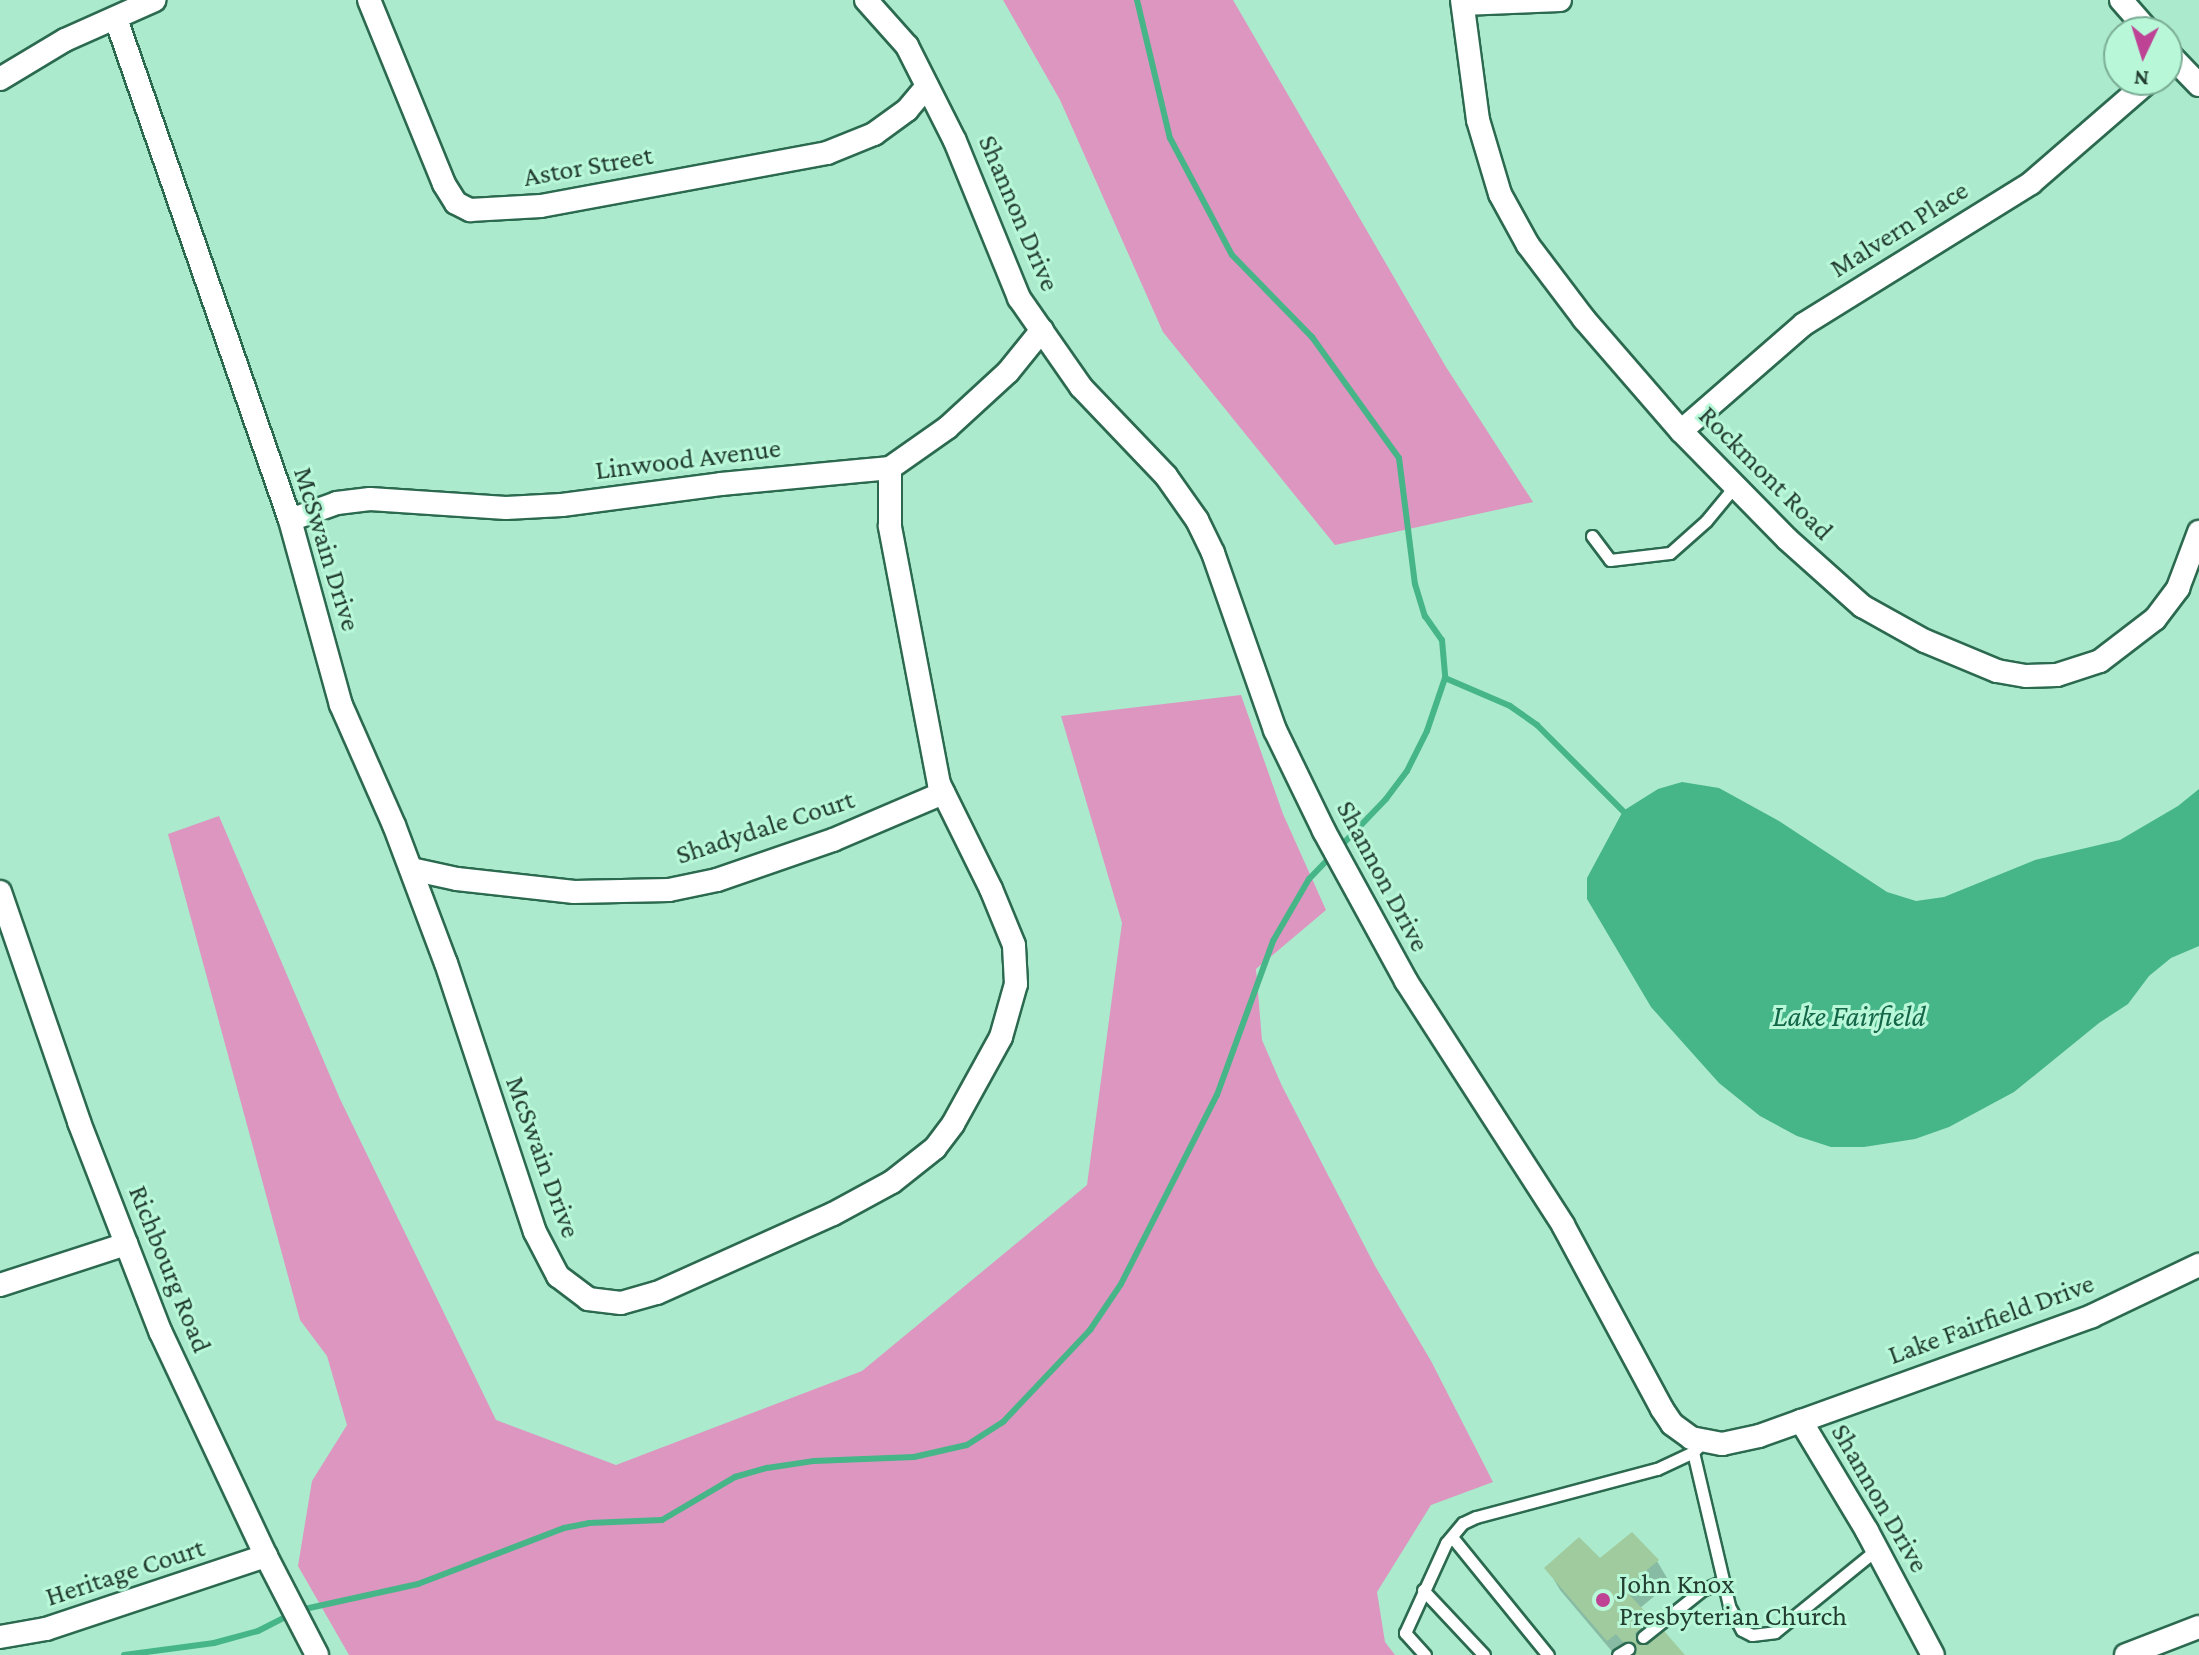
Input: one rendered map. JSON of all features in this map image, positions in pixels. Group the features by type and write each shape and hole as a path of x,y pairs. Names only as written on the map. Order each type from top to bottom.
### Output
{"street":[{"path":"0,79 65,40 155,0"},
{"name":"Astor Street","path":"369,0 444,184 456,203 470,210 541,206 827,153 874,134 907,110 927,86"},
{"name":"Shannon Drive","path":"866,0 907,46 955,141 1010,279 1042,330 1081,387 1166,476 1197,520 1213,553 1275,730 1324,831 1406,981 1563,1225 1662,1409 1680,1432 1698,1447 1735,1442 1801,1421 1877,1549 1933,1655"},
{"path":"1463,2 1560,0"},
{"path":"2121,0 2135,16"},
{"name":"Rockmont Road","path":"1463,2 1478,120 1492,172 1509,213 1528,245 1584,319 1681,431 1798,550 1862,606 1925,641 1997,671 2026,676 2081,669 2132,639 2168,604 2199,532"},
{"name":"McSwain Drive","path":"116,19 290,520 341,705 411,869 542,1250 558,1276 575,1292 601,1303 621,1303 657,1293 845,1207 910,1170 935,1148 953,1124 1001,1037 1014,999 1017,965 1008,924 943,793 890,526 890,468"},
{"path":"2183,71 2199,85"},
{"name":"Malvern Place","path":"1681,431 1804,324 2031,183 2132,96"},
{"name":"Linwood Avenue","path":"290,520 337,503 370,499 506,508 562,505 721,484 890,468 947,428 1008,372 1042,330"},
{"name":"Shadydale Court","path":"411,869 457,879 574,892 669,890 717,880 833,840 943,793"},
{"name":"Richbourg Road","path":"0,892 79,1122 161,1333 278,1581 317,1655"},
{"path":"0,1285 126,1244"},
{"name":"Lake Fairfield Drive","path":"1801,1421 2092,1316 2199,1265"},
{"name":"Heritage Court","path":"0,1637 46,1629 266,1556"},
{"path":"2126,1655 2199,1627"}],"lane":[{"path":"1592,536 1610,560 1670,553 1706,521 1735,486"},
{"path":"1425,1655 1405,1633 1423,1590 1463,1523 1657,1469 1698,1447 1723,1581 1735,1622 1752,1635 1775,1632 1877,1549"},
{"path":"1452,1537 1548,1655"},
{"path":"1643,1637 1702,1590 1723,1581"},
{"path":"1423,1590 1484,1655"}],"shaded area":[{"path":"1003,0 1233,0 1446,367 1533,502 1335,545 1163,332 1060,100"},
{"path":"1241,695 1283,814 1326,910 1256,969 1262,1040 1282,1086 1375,1266 1431,1361 1493,1482 1431,1505 1377,1592 1385,1642 1395,1655 349,1655 298,1566 312,1481 347,1425 327,1356 300,1320 168,834 219,816 340,1099 496,1420 616,1465 862,1371 1087,1185 1122,923 1061,716"}],"water":[{"name":"Lake Fairfield","path":"1682,782 1719,788 1779,821 1887,892 1916,901 1944,897 2035,860 2120,840 2178,806 2199,789 2199,946 2171,958 2149,976 2128,1004 2099,1023 2014,1092 1949,1127 1915,1139 1864,1147 1831,1147 1797,1136 1760,1116 1719,1083 1651,1007 1587,899 1587,878 1623,811 1658,789"}],"building":[{"name":"John Knox Presbyterian Church","path":"1632,1532 1659,1560 1624,1589 1652,1619 1635,1633 1636,1642 1645,1645 1664,1631 1685,1655 1634,1655 1636,1648 1631,1641 1623,1642 1616,1634 1607,1641 1544,1568 1579,1537 1600,1558"}],"waterway":[{"path":"1137,0 1170,138 1232,255 1312,337 1399,458 1415,584 1425,616 1442,640 1445,678 1427,731 1407,771 1386,799 1340,847"},
{"path":"1445,678 1510,706 1537,725 1627,815"},
{"path":"300,1610 418,1584 564,1528 589,1523 662,1520 735,1477 767,1468 814,1461 914,1457 967,1445 1003,1422 1090,1330 1121,1284 1217,1095 1273,941 1309,879 1332,855"},
{"path":"124,1655 214,1643 258,1631 290,1615"}],"place":[{"name":"John Knox Presbyterian Church","path":"1603,1600"}]}
